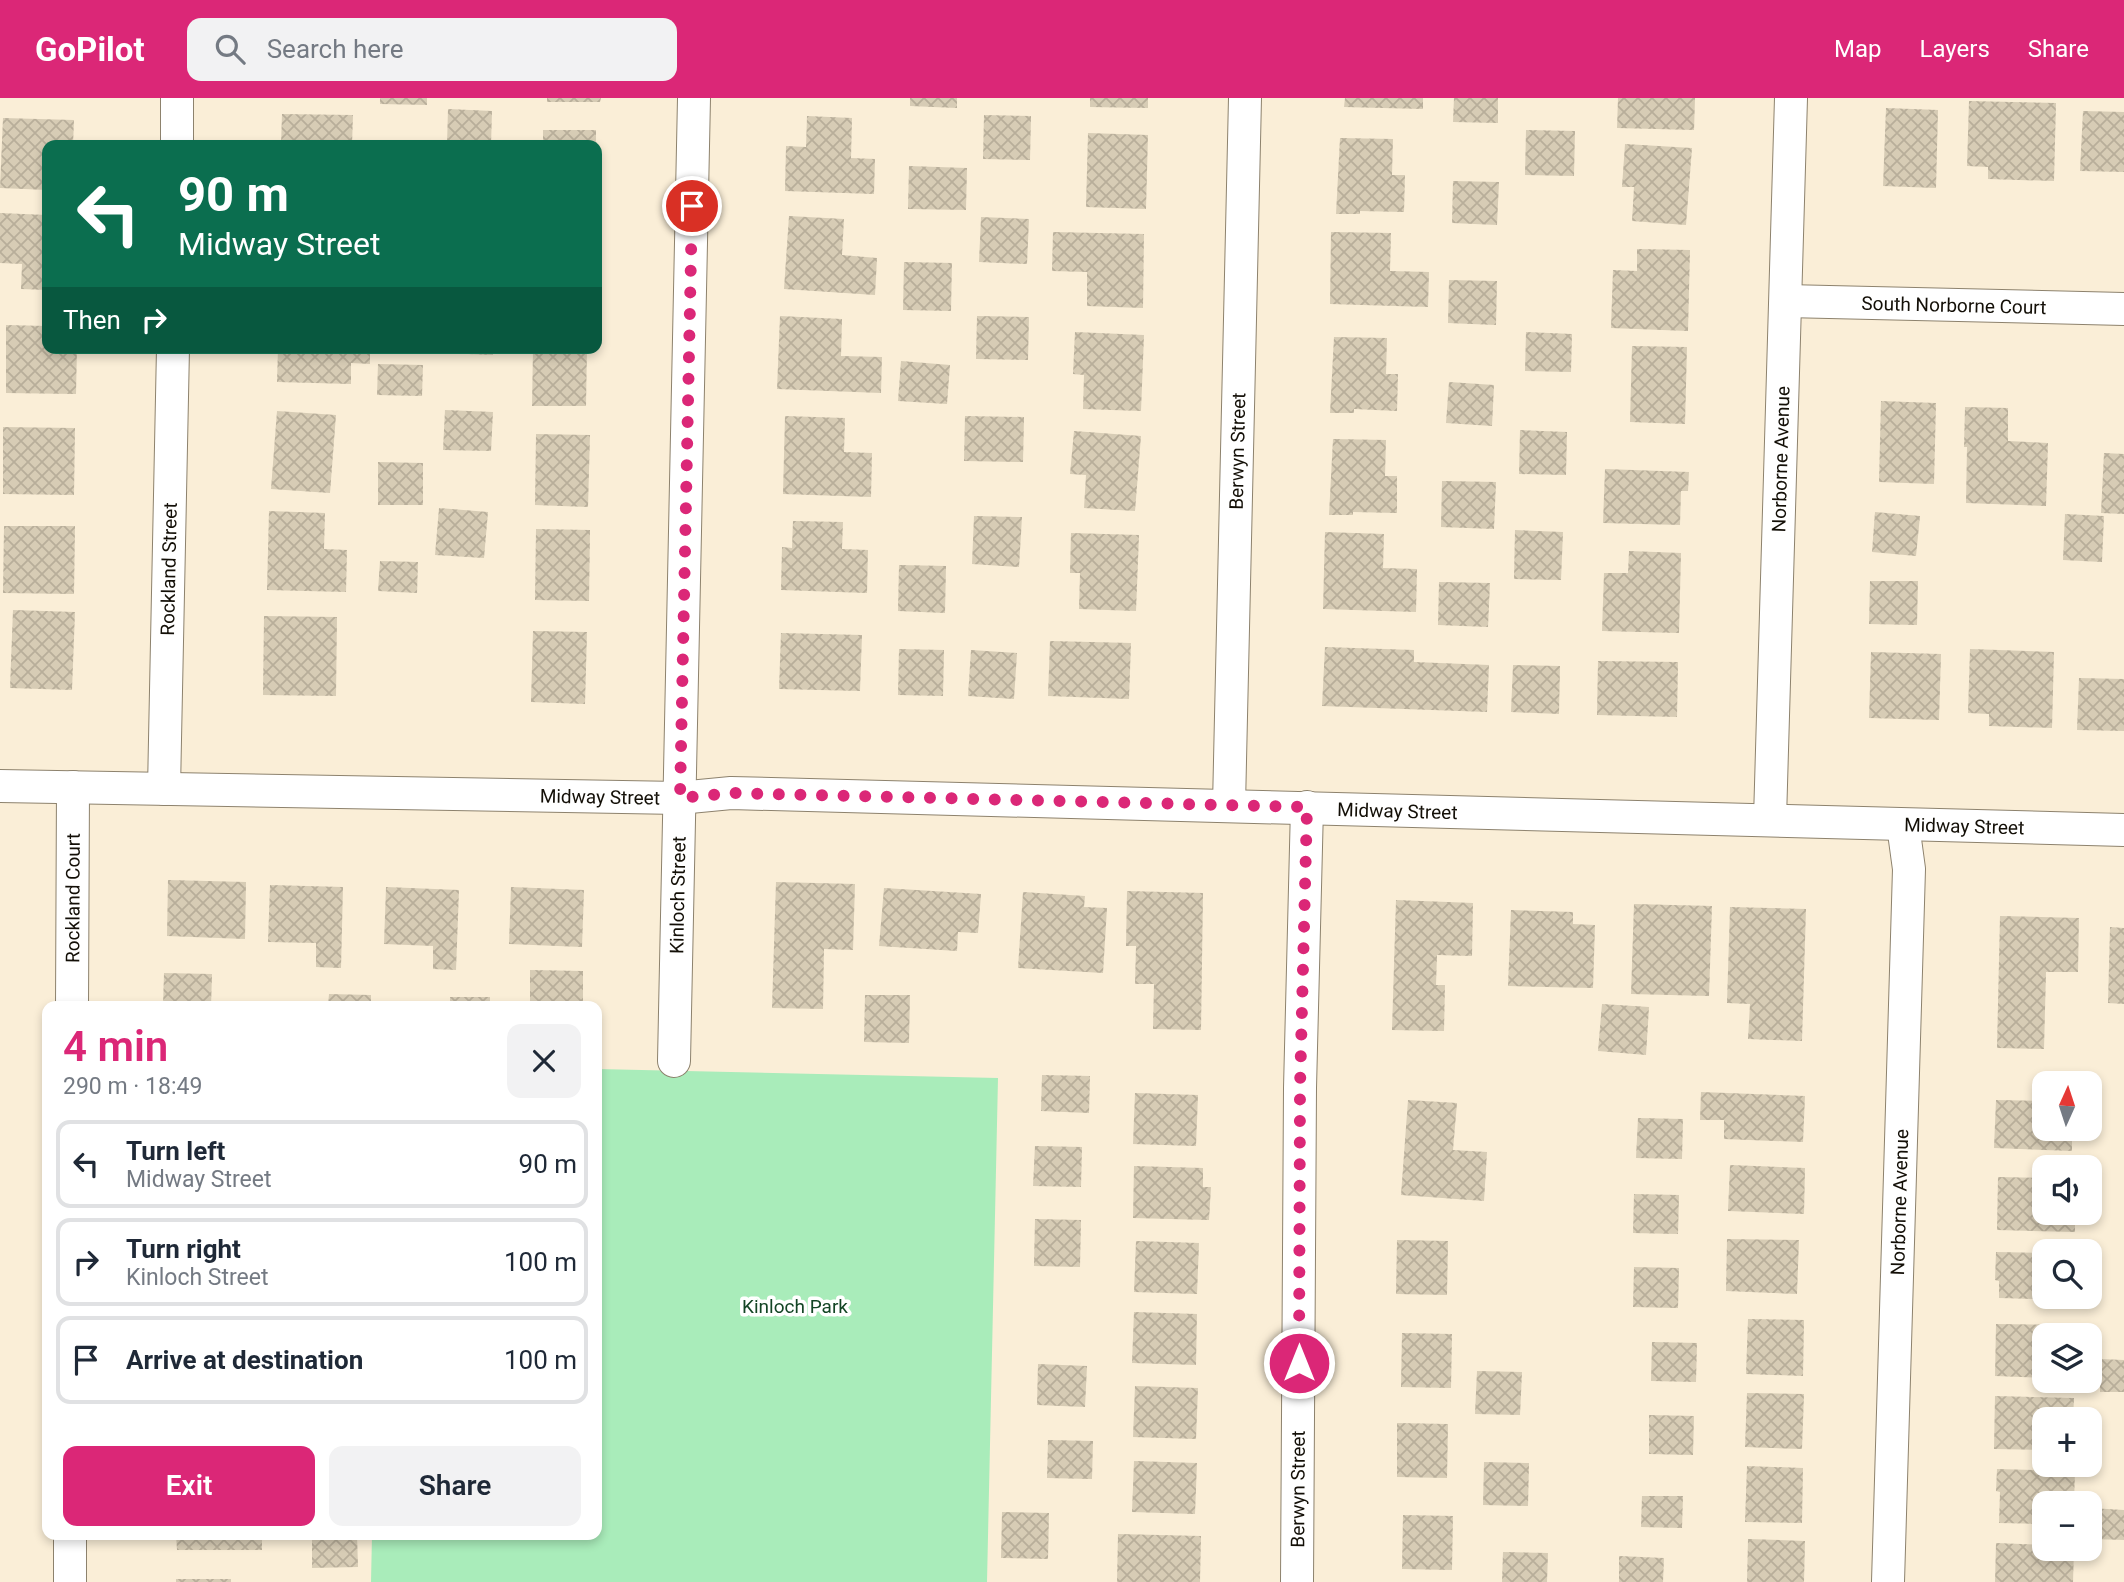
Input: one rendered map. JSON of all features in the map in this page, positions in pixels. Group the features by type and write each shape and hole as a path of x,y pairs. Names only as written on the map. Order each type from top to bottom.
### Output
{"street":[{"path":"177,98 177,140"},
{"name":"Kinloch Street","path":"674,1061 694,98"},
{"name":"Berwyn Street","path":"1228,805 1244,98"},
{"name":"Norborne Avenue","path":"1770,819 1791,98"},
{"name":"South Norborne Court","path":"1786,301 2124,309"},
{"name":"Rockland Street","path":"164,789 173,354"},
{"name":"Midway Street","path":"0,786 680,798 731,793 2124,830"},
{"name":"Rockland Court","path":"72,1001 73,787"},
{"name":"Berwyn Street","path":"1297,1582 1300,1088 1307,807"},
{"name":"Norborne Avenue","path":"1888,1582 1909,869 1903,825"},
{"path":"70,1540 70,1582"}],"green space":[{"name":"Kinloch Park","path":"602,1069 998,1078 987,1582 371,1582 372,1540 602,1540"}],"building":[{"path":"380,98 427,98 427,105 380,104"},
{"path":"547,98 601,98 600,102 547,102"},
{"path":"910,98 957,98 957,108 910,106"},
{"path":"1090,98 1148,98 1148,108 1090,107"},
{"path":"1345,98 1423,98 1423,109 1344,107"},
{"path":"1454,98 1498,98 1498,123 1453,122"},
{"path":"1618,98 1695,98 1694,130 1617,128"},
{"path":"1969,101 2056,103 2054,181 1988,179 1988,167 1967,166"},
{"path":"1886,108 1938,110 1936,188 1883,186"},
{"path":"448,109 492,111 491,140 447,140"},
{"path":"2083,111 2124,112 2124,172 2080,171"},
{"path":"282,114 353,115 352,140 281,140"},
{"path":"984,115 1031,116 1030,160 983,159"},
{"path":"807,116 852,118 851,158 875,159 874,194 785,191 786,146 806,147"},
{"path":"3,118 74,120 73,140 42,140 42,190 0,188"},
{"path":"543,130 596,130 596,140 543,140"},
{"path":"1526,130 1575,131 1574,176 1525,175"},
{"path":"1088,133 1148,135 1146,209 1086,207"},
{"path":"1340,138 1393,139 1392,175 1405,175 1404,212 1360,211 1360,214 1336,214"},
{"path":"1625,144 1692,148 1686,225 1632,221 1634,187 1622,187"},
{"path":"909,166 967,168 966,210 908,209"},
{"path":"1453,181 1499,182 1497,225 1452,223"},
{"path":"0,213 42,215 42,290 21,289 22,264 0,263"},
{"path":"789,216 844,219 842,255 877,258 875,295 784,289"},
{"path":"981,217 1029,219 1027,264 979,262"},
{"path":"1053,232 1144,234 1143,308 1087,306 1087,272 1052,271"},
{"path":"1331,232 1391,233 1390,271 1429,272 1428,307 1330,304"},
{"path":"1637,249 1690,250 1688,331 1611,328 1613,270 1637,271"},
{"path":"904,262 952,263 951,311 903,310"},
{"path":"1449,280 1497,281 1496,325 1448,323"},
{"path":"780,316 842,319 841,356 882,357 881,393 777,389"},
{"path":"977,316 1029,317 1028,360 976,359"},
{"path":"6,325 42,326 42,354 77,354 76,394 6,393"},
{"path":"1075,332 1144,335 1141,411 1083,409 1084,375 1073,374"},
{"path":"1526,332 1572,334 1571,372 1525,371"},
{"path":"1334,337 1387,338 1386,374 1398,374 1397,411 1354,409 1354,413 1330,413"},
{"path":"1632,346 1687,347 1685,424 1630,422"},
{"path":"278,354 370,354 370,364 351,363 351,384 277,382"},
{"path":"533,354 587,354 586,406 532,406"},
{"path":"901,361 950,365 947,404 898,401"},
{"path":"378,364 423,365 422,396 377,395"},
{"path":"1449,382 1494,385 1492,426 1446,423"},
{"path":"1881,401 1936,403 1934,484 1879,482"},
{"path":"1965,407 2008,408 2008,441 2048,443 2046,506 1966,503"},
{"path":"445,410 493,412 491,451 443,450"},
{"path":"277,411 336,415 330,493 271,489"},
{"path":"785,416 845,418 844,452 872,453 871,497 783,494"},
{"path":"965,416 1024,417 1023,462 964,461"},
{"path":"3,427 75,428 74,495 3,494"},
{"path":"1520,430 1567,432 1566,475 1519,474"},
{"path":"1074,431 1141,436 1135,511 1084,508 1086,475 1070,474"},
{"path":"536,434 590,435 588,507 535,505"},
{"path":"1333,439 1386,440 1385,476 1397,476 1397,513 1353,512 1353,515 1329,515"},
{"path":"2104,453 2124,454 2124,514 2101,513"},
{"path":"378,462 423,463 423,505 378,505"},
{"path":"1605,469 1689,472 1688,491 1681,491 1680,525 1603,523"},
{"path":"1442,481 1496,482 1494,529 1441,527"},
{"path":"439,508 488,512 484,558 435,555"},
{"path":"269,511 325,513 324,549 347,550 346,592 267,590"},
{"path":"1875,512 1920,516 1916,556 1872,552"},
{"path":"2065,514 2104,516 2102,562 2063,560"},
{"path":"974,516 1022,517 1019,567 972,564"},
{"path":"793,521 843,522 842,549 868,550 867,593 781,590 782,547 792,548"},
{"path":"4,526 75,526 74,594 3,593"},
{"path":"536,529 590,530 589,601 535,600"},
{"path":"1515,530 1563,532 1561,580 1514,579"},
{"path":"1325,532 1384,534 1383,568 1417,569 1416,612 1323,609"},
{"path":"1071,533 1139,535 1136,611 1079,609 1080,573 1070,573"},
{"path":"1629,551 1681,553 1679,633 1602,631 1604,573 1628,573"},
{"path":"380,561 418,562 417,593 378,591"},
{"path":"899,565 946,566 945,613 898,611"},
{"path":"1870,581 1918,581 1917,625 1869,624"},
{"path":"1439,582 1490,583 1488,627 1438,625"},
{"path":"13,610 75,612 72,690 10,688"},
{"path":"264,616 337,617 336,696 263,695"},
{"path":"533,631 587,632 585,704 531,702"},
{"path":"781,633 862,635 860,691 779,689"},
{"path":"1050,641 1131,643 1129,699 1048,696"},
{"path":"1325,647 1414,650 1414,662 1489,665 1487,712 1322,706"},
{"path":"899,649 944,650 943,696 898,695"},
{"path":"1970,649 2054,652 2052,728 1989,726 1989,714 1968,713"},
{"path":"971,650 1017,653 1014,699 968,696"},
{"path":"1871,652 1941,654 1939,720 1869,718"},
{"path":"1598,661 1678,662 1677,717 1597,715"},
{"path":"1513,665 1560,666 1559,714 1511,712"},
{"path":"2079,678 2124,679 2124,731 2077,730"},
{"path":"168,880 246,882 245,939 167,936"},
{"path":"776,882 855,884 853,950 824,949 823,1009 772,1008"},
{"path":"270,885 343,887 341,968 316,967 316,943 268,942"},
{"path":"386,887 459,890 456,970 433,969 433,946 384,944"},
{"path":"511,887 584,890 582,947 509,944"},
{"path":"884,888 981,894 978,933 958,932 957,951 879,946"},
{"path":"1127,891 1203,893 1201,1030 1153,1029 1154,984 1135,984 1136,946 1126,946"},
{"path":"1023,892 1085,896 1084,907 1107,908 1103,973 1018,968"},
{"path":"1396,900 1473,903 1472,956 1437,955 1436,985 1445,985 1444,1031 1392,1030"},
{"path":"1634,904 1712,906 1709,996 1631,994"},
{"path":"1730,907 1806,909 1802,1041 1748,1039 1750,1004 1727,1003"},
{"path":"1511,910 1573,912 1573,924 1595,925 1593,988 1508,986"},
{"path":"2000,916 2079,918 2078,972 2046,972 2044,1049 1997,1048"},
{"path":"2110,927 2124,928 2124,1004 2108,1003"},
{"path":"530,970 583,971 583,1001 530,1001"},
{"path":"164,973 212,974 211,1001 163,1001"},
{"path":"329,994 371,995 371,1001 328,1001"},
{"path":"865,995 910,995 909,1043 864,1042"},
{"path":"450,997 490,997 490,1001 450,1001"},
{"path":"1602,1004 1649,1007 1646,1055 1598,1051"},
{"path":"1042,1075 1090,1076 1089,1113 1041,1111"},
{"path":"1701,1092 1805,1096 1803,1142 1724,1139 1724,1120 1700,1120"},
{"path":"1135,1093 1198,1095 1196,1146 1133,1144"},
{"path":"1408,1100 1457,1103 1453,1150 1487,1152 1484,1201 1401,1195"},
{"path":"1996,1100 2032,1101 2032,1141 2072,1141 2072,1151 1994,1148"},
{"path":"1638,1118 1683,1119 1682,1159 1636,1158"},
{"path":"1035,1146 1082,1147 1081,1187 1033,1186"},
{"path":"1730,1165 1805,1168 1804,1214 1728,1211"},
{"path":"1134,1166 1203,1168 1203,1187 1211,1187 1209,1220 1133,1218"},
{"path":"1998,1177 2032,1178 2032,1225 2075,1225 2075,1232 1997,1230"},
{"path":"1634,1194 1679,1195 1678,1234 1633,1233"},
{"path":"1035,1219 1081,1220 1080,1267 1034,1266"},
{"path":"1727,1239 1799,1240 1797,1294 1726,1291"},
{"path":"1397,1240 1448,1241 1447,1295 1396,1294"},
{"path":"1136,1241 1199,1243 1197,1294 1134,1292"},
{"path":"1996,1252 2032,1253 2032,1299 1999,1298 1999,1281 1995,1280"},
{"path":"1634,1267 1679,1268 1678,1308 1633,1307"},
{"path":"1134,1312 1197,1314 1196,1365 1132,1363"},
{"path":"1748,1319 1804,1320 1803,1376 1746,1374"},
{"path":"1996,1324 2032,1324 2032,1378 1995,1376"},
{"path":"1402,1333 1452,1334 1451,1388 1401,1387"},
{"path":"1652,1342 1697,1343 1696,1382 1651,1381"},
{"path":"2102,1359 2124,1360 2124,1392 2102,1392"},
{"path":"1038,1364 1087,1366 1085,1407 1037,1405"},
{"path":"1477,1371 1522,1372 1520,1415 1475,1414"},
{"path":"1135,1386 1198,1388 1196,1439 1133,1437"},
{"path":"1747,1393 1804,1394 1802,1449 1745,1447"},
{"path":"1995,1396 2074,1398 2074,1407 2032,1407 2032,1450 1994,1449"},
{"path":"1649,1415 1694,1416 1693,1455 1649,1454"},
{"path":"1397,1423 1448,1424 1447,1478 1397,1477"},
{"path":"1048,1440 1093,1441 1092,1479 1047,1478"},
{"path":"1134,1461 1197,1463 1195,1514 1132,1512"},
{"path":"1484,1462 1529,1463 1528,1506 1483,1505"},
{"path":"1747,1466 1803,1468 1802,1523 1745,1522"},
{"path":"1997,1469 2032,1470 2032,1477 2075,1477 2074,1491 2032,1491 2032,1524 1999,1523 2000,1492 1996,1491"},
{"path":"1642,1496 1683,1496 1682,1528 1641,1527"},
{"path":"2102,1509 2124,1510 2124,1540 2102,1539"},
{"path":"1002,1512 1049,1513 1048,1559 1001,1558"},
{"path":"1403,1515 1453,1516 1452,1570 1402,1569"},
{"path":"1118,1534 1201,1536 1200,1582 1117,1582"},
{"path":"1748,1539 1805,1541 1804,1582 1747,1582"},
{"path":"176,1540 262,1540 262,1550 177,1550"},
{"path":"312,1540 357,1540 358,1567 312,1568"},
{"path":"1996,1543 2032,1544 2032,1561 2074,1561 2073,1582 1995,1582"},
{"path":"1503,1552 1548,1553 1547,1582 1502,1582"},
{"path":"1619,1556 1664,1558 1663,1582 1619,1582"},
{"path":"176,1579 231,1579 231,1582 176,1582"}],"route":[{"path":"692,206 680,798 731,793 1307,807 1300,1088 1299,1363"}]}
